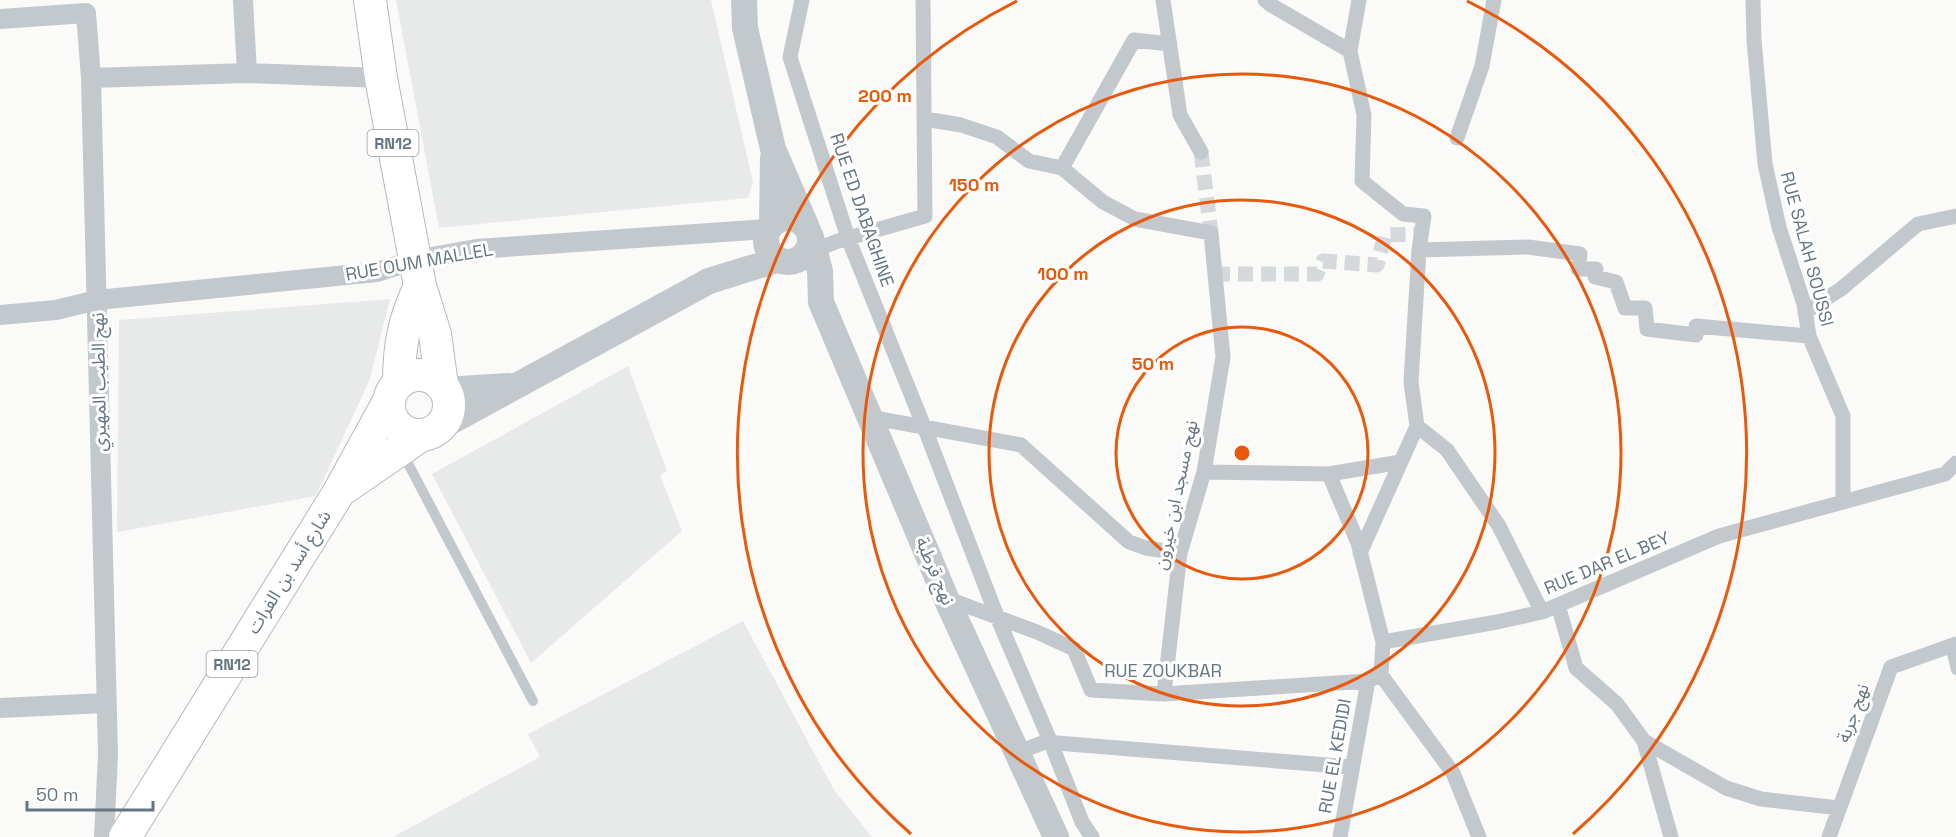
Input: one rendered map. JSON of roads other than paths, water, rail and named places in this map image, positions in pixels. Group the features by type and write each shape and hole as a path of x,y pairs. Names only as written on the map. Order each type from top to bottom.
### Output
{"main road":[{"name":"RN12","path":"370,0 381,78 418,273"},
{"path":"339,492 448,415 449,406 435,334 418,273"},
{"path":"418,273 413,300 401,338 394,392 389,410 396,426 419,437"},
{"path":"394,392 416,375 426,376 444,388"},
{"name":"شارع أسد بن الفرات","path":"125,837 339,492 394,392"}],"street":[{"path":"243,0 247,73"},
{"path":"744,0 745,28 773,149 811,238 820,271 821,302"},
{"name":"RUE ED DABAGHINE","path":"802,0 790,57 848,238 998,619 1082,822 1092,837"},
{"path":"811,238 848,238 925,216 923,0"},
{"path":"1163,0 1180,115 1201,152"},
{"path":"1265,0 1350,51"},
{"path":"1359,0 1350,51 1364,115 1362,181 1403,214 1425,216 1419,250 1411,382 1417,426 1360,553"},
{"path":"1457,138 1482,66 1494,0"},
{"name":"RUE SALAH SOUSSI","path":"1753,0 1754,40 1765,164 1779,227 1805,312 1809,336 1843,416 1843,501"},
{"name":"نهج الطيب المهيري","path":"0,19 86,7 91,78 108,788 104,837"},
{"path":"925,119 961,125 997,137 1029,161 1062,168 1134,40 1170,44"},
{"path":"91,78 247,73 381,78"},
{"path":"773,149 773,243 803,286 821,302"},
{"name":"نهج مسجد ابن خيرون","path":"1062,168 1104,202 1135,219 1210,232 1223,357 1204,472 1180,553 1164,694"},
{"path":"1805,312 1841,289 1918,224 1956,216"},
{"path":"787,218 802,222 811,238 806,254 800,260 791,263 773,243 779,220 787,218"},
{"path":"419,437 709,281 738,257 773,243"},
{"name":"RUE OUM MALLEL","path":"0,315 56,310 97,300 377,272 418,273 476,249 773,243"},
{"path":"1419,250 1528,247 1580,254 1578,269 1596,269 1595,277 1616,282 1625,308 1645,308 1647,329 1696,335 1696,326 1809,336"},
{"name":"نهج قرطبة","path":"821,302 946,598 1056,837"},
{"path":"444,388 517,385"},
{"path":"869,417 1021,446 1129,542 1146,548 1180,553"},
{"path":"1417,426 1447,450 1499,525 1542,612"},
{"path":"1204,472 1329,474 1401,462"},
{"name":"RUE DAR EL BEY","path":"1383,642 1542,612 1719,536 1945,474 1956,463"},
{"name":"RUE EL KEDIDI","path":"1329,474 1360,553 1383,642 1352,767 1340,837"},
{"name":"RUE ZOUKBAR","path":"946,598 1037,632 1074,649 1091,690 1164,694 1374,678"},
{"path":"1558,605 1576,668 1617,704 1644,741 1671,837"},
{"name":"نهج جربة","path":"1829,837 1891,667 1953,644"},
{"path":"1374,678 1453,773 1479,837"},
{"path":"0,708 105,703"},
{"path":"1644,741 1726,788 1761,799 1839,808"},
{"path":"1016,753 1045,742 1352,767"}],"lane":[{"path":"419,437 533,701"},
{"path":"1953,644 1956,670"}],"tunnel":[{"path":"1201,152 1211,233"},
{"path":"1215,274 1317,274 1323,261 1377,265 1385,235 1421,234"}]}
